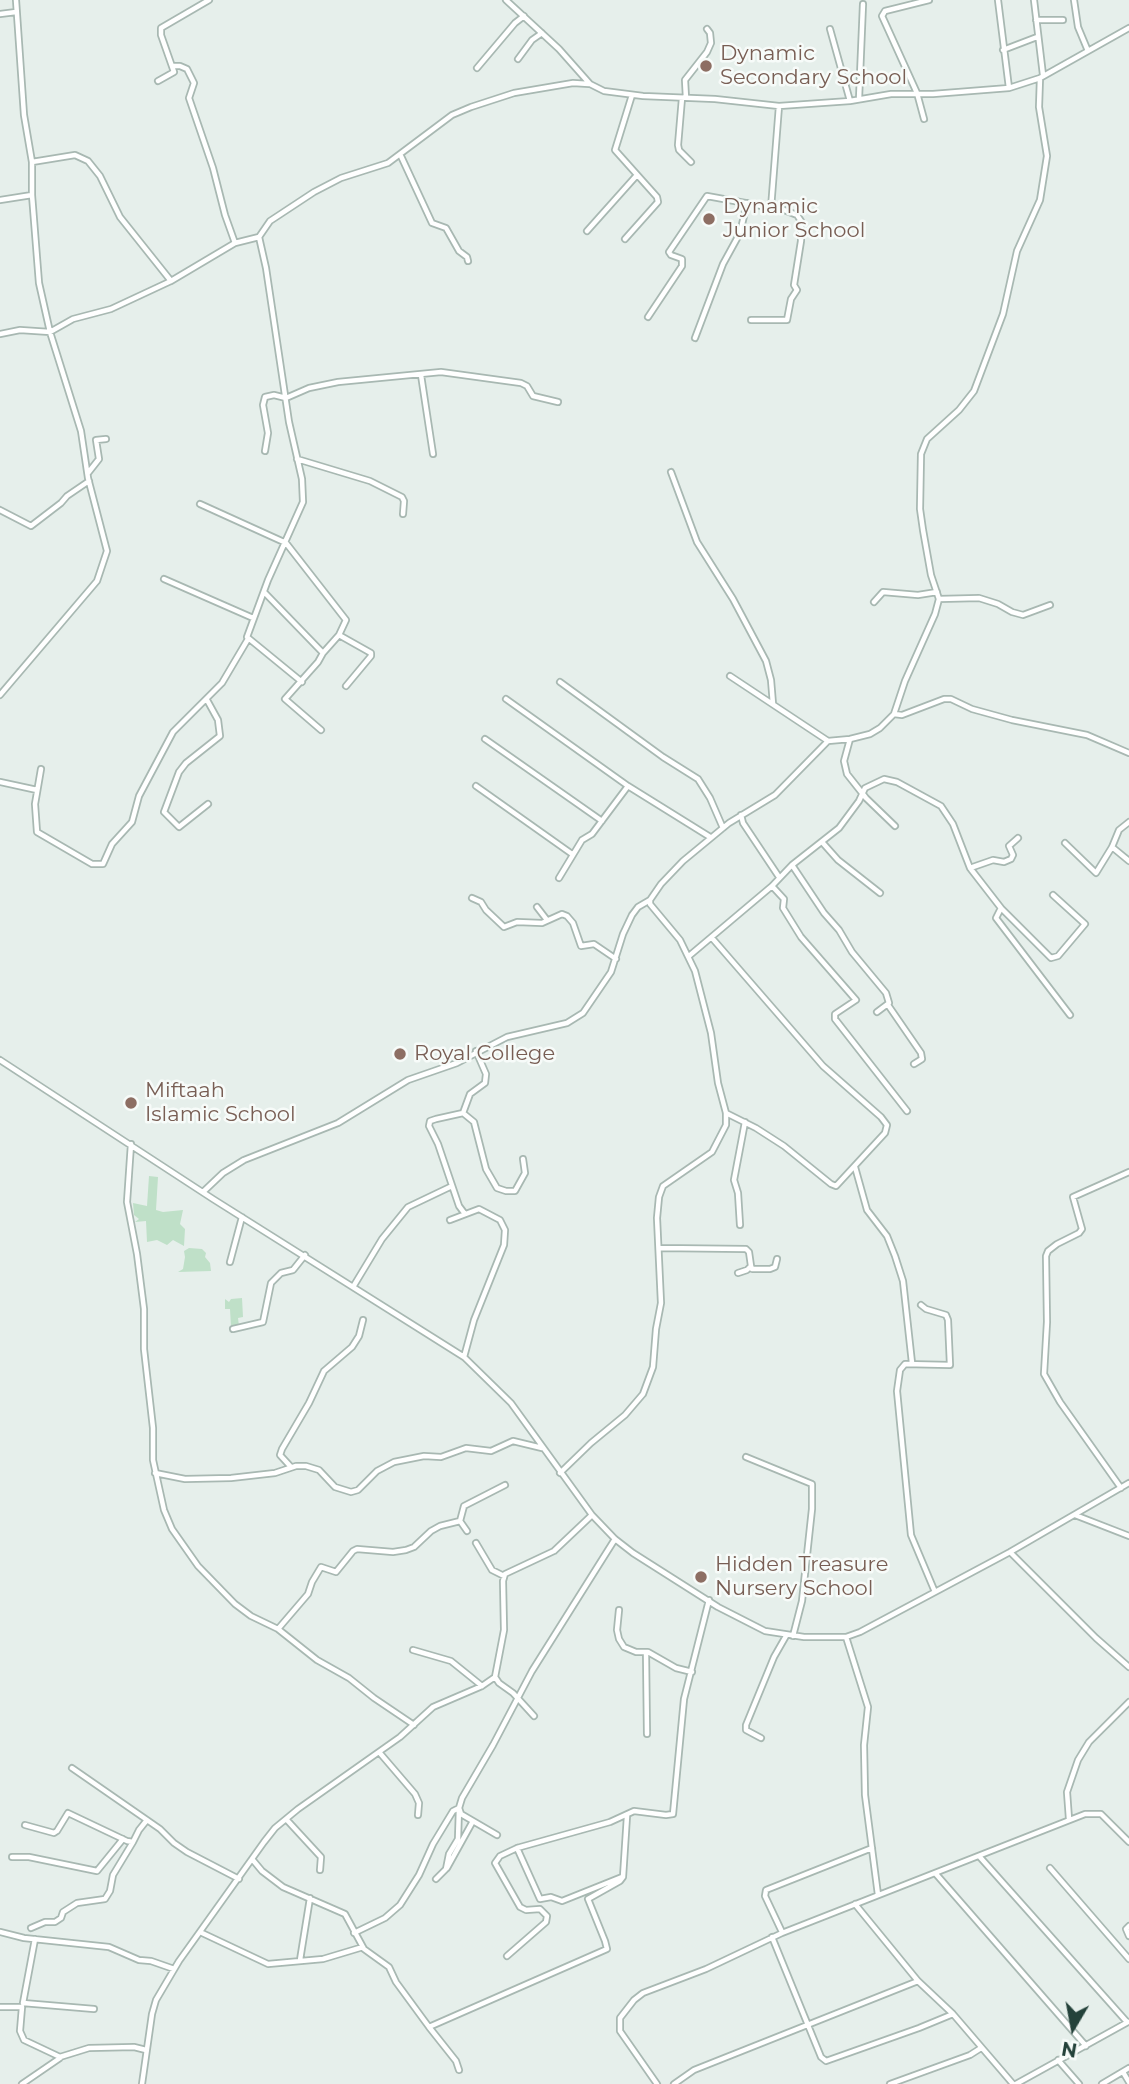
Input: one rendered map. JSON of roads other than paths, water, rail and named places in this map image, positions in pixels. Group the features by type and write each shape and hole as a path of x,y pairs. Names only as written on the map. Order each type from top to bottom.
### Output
{"street":[{"path":"0,695 101,575 107,551 89,481 81,431 50,332 39,283 32,162 23,103 16,0"},
{"path":"158,81 174,72 161,36 161,28 209,0"},
{"path":"506,0 590,83 604,91 779,106 850,101 891,94 1009,88 1042,77 1129,28"},
{"path":"924,119 917,93 883,19 885,11 910,2 929,0"},
{"path":"998,0 1009,88"},
{"path":"730,676 828,741 876,732 894,714 905,681 936,614 939,599 931,575 923,530 920,499 921,454 927,439 959,410 974,391 1003,314 1017,251 1040,200 1047,156 1038,96 1042,77 1034,0"},
{"path":"1074,0 1079,27 1088,51"},
{"path":"859,99 863,4"},
{"path":"0,14 16,12"},
{"path":"477,68 524,16"},
{"path":"1036,20 1063,20"},
{"path":"691,162 677,145 685,80 711,43 707,29"},
{"path":"830,29 850,101"},
{"path":"518,59 542,33"},
{"path":"1003,50 1037,37"},
{"path":"172,66 187,69 194,83 189,98 235,243"},
{"path":"0,334 20,330 50,332 73,319 111,309 171,281 235,243 259,237 270,221 314,192 341,178 388,163 452,115 534,89 590,83"},
{"path":"625,239 658,202 657,197 615,150 632,95"},
{"path":"771,208 779,106"},
{"path":"400,154 432,223 446,228 468,261"},
{"path":"32,162 75,155 88,160 100,176 120,217 171,281"},
{"path":"587,231 637,174"},
{"path":"0,200 32,195"},
{"path":"648,317 682,266 682,259 669,252 708,196 792,213 802,221 794,285 797,290 791,299 786,321 751,320"},
{"path":"695,338 723,264 740,233 747,204"},
{"path":"41,769 37,790 37,832 92,864 103,864 112,844 132,822 139,796 173,732 222,683 248,639 247,631 303,502 302,479 259,237"},
{"path":"265,451 268,433 264,398 274,395 286,398 309,388 338,382 441,372 521,383 527,386 533,396 558,402"},
{"path":"421,375 433,454"},
{"path":"88,474 99,459 96,440 106,439"},
{"path":"297,459 370,481 402,497 403,514"},
{"path":"671,472 697,542 733,599 766,661 773,704"},
{"path":"0,510 31,526 89,481"},
{"path":"200,505 286,543 346,620 339,635 302,682 286,696 285,701 321,730"},
{"path":"164,579 253,618"},
{"path":"264,592 323,653"},
{"path":"874,602 883,592 918,595 937,592"},
{"path":"939,599 979,598 1023,615 1050,605"},
{"path":"339,635 371,653 346,686"},
{"path":"248,639 302,682"},
{"path":"560,682 663,757 698,779 723,828"},
{"path":"506,699 628,786 710,838"},
{"path":"894,714 902,715 944,699 951,699 972,709 1012,720 1087,735 1129,753"},
{"path":"207,700 218,720 220,736 186,763 179,772 164,812 180,827 208,804"},
{"path":"485,739 601,821"},
{"path":"850,739 844,761 847,774 895,826"},
{"path":"202,1192 223,1173 244,1160 338,1123 408,1080 457,1063 507,1037 567,1023 583,1013 611,972 623,934 638,907 650,900 661,884 710,838 775,795 828,741"},
{"path":"689,956 772,886 792,865 839,828 865,788 878,781 897,782 941,806 953,824 970,868 1001,908 1051,958 1058,956 1086,924 1054,895"},
{"path":"0,782 37,790"},
{"path":"476,786 572,854"},
{"path":"559,878 582,840 592,834 628,786"},
{"path":"741,815 743,823 779,877"},
{"path":"1065,843 1094,873 1098,872 1119,830 1129,822"},
{"path":"970,868 993,860 1004,862 1010,859 1013,855 1009,845 1018,838"},
{"path":"822,842 838,860 880,893"},
{"path":"1112,847 1129,861"},
{"path":"792,865 852,952 886,993 890,1000 888,1005 877,1012"},
{"path":"772,886 784,899 783,908 801,937 856,1000 835,1014 835,1019 907,1111"},
{"path":"472,898 481,902 504,927 517,922 534,924 562,914 567,916 573,923 581,946 594,944 616,959"},
{"path":"560,1473 625,1415 643,1394 653,1367 661,1303 657,1218 661,1190 712,1152 722,1136 726,1113 703,998 689,956 672,929 650,904 650,900"},
{"path":"537,907 547,920"},
{"path":"1001,908 996,918 1070,1015"},
{"path":"712,938 823,1066 887,1125 885,1133 836,1186 784,1146 726,1113"},
{"path":"888,1005 921,1053 922,1059 914,1064"},
{"path":"463,1113 470,1094 485,1083 486,1074 477,1051"},
{"path":"0,1060 202,1192 464,1357 504,1395 592,1515 615,1539 666,1575 751,1626 790,1636 846,1637 883,1621 1010,1552 1129,1483"},
{"path":"463,1113 474,1122 486,1169 497,1188 515,1191 525,1173 523,1159"},
{"path":"463,1113 430,1121 429,1126 438,1144 459,1206 465,1214"},
{"path":"740,1225 738,1193 734,1180 745,1122"},
{"path":"131,1144 127,1202 144,1309 144,1349 155,1473 164,1510 172,1529 198,1566 243,1610 278,1629 317,1660 349,1678 414,1725"},
{"path":"855,1166 867,1210 887,1236 895,1256 902,1282 912,1364"},
{"path":"1121,1488 1060,1402 1044,1374 1046,1256 1056,1244 1082,1229 1073,1197 1129,1172"},
{"path":"353,1287 382,1239 408,1207 452,1186"},
{"path":"450,1220 479,1209 483,1210 503,1224 505,1237 474,1320 464,1357"},
{"path":"230,1262 242,1217"},
{"path":"659,1248 746,1249 752,1269 770,1269 775,1267 777,1259"},
{"path":"233,1329 263,1322 271,1283 281,1273 293,1270 305,1255"},
{"path":"738,1273 751,1266"},
{"path":"921,1305 946,1315 950,1365 905,1364 900,1370 897,1391 913,1541 934,1592"},
{"path":"291,1468 280,1455 282,1448 305,1411 324,1371 352,1348 359,1336 363,1320"},
{"path":"155,1473 178,1478 230,1478 275,1473 300,1465 315,1468 333,1485 351,1492 358,1490 377,1471 394,1462 424,1456 441,1457 466,1448 491,1451 513,1441 543,1448"},
{"path":"746,1457 812,1484 813,1501 802,1601 790,1636 774,1657 746,1726 746,1730 761,1738"},
{"path":"467,1531 460,1521 464,1506 505,1485"},
{"path":"1074,1514 1129,1536"},
{"path":"504,1576 519,1566 554,1551 592,1515"},
{"path":"278,1629 308,1594 321,1567 337,1572 353,1551 358,1549 393,1552 406,1550 414,1547 440,1526 460,1521"},
{"path":"446,1869 449,1854 458,1839 459,1808 532,1671 615,1539"},
{"path":"476,1543 492,1570 504,1576"},
{"path":"1010,1552 1129,1667"},
{"path":"142,2084 156,2000 174,1969 264,1842 286,1819 318,1793 379,1752 433,1707 482,1686 495,1677 504,1630 504,1576"},
{"path":"507,1956 546,1922 547,1916 540,1909 526,1910 520,1907 495,1863 500,1856 517,1848 566,1836 627,1816 634,1811 673,1814 681,1720 709,1600"},
{"path":"619,1610 617,1629 621,1644 636,1652 646,1652 676,1668 692,1672"},
{"path":"846,1637 868,1707 864,1745 865,1795 878,1895"},
{"path":"413,1650 451,1661 482,1686"},
{"path":"646,1652 647,1734"},
{"path":"495,1677 534,1716"},
{"path":"1069,1819 1067,1791 1079,1760 1089,1742 1129,1702"},
{"path":"379,1752 415,1794 419,1802 418,1815"},
{"path":"72,1768 147,1820 187,1852 239,1879"},
{"path":"459,1808 461,1814 497,1835"},
{"path":"354,1933 385,1918 400,1905 453,1811 459,1808"},
{"path":"657,2084 620,2031 620,2018 634,2000 654,1988 706,1969 772,1937 1069,1819 1094,1812 1101,1814 1129,1842"},
{"path":"25,1825 54,1833 68,1814 133,1842"},
{"path":"429,2027 607,1950 588,1899 623,1877 627,1816"},
{"path":"286,1819 321,1857 320,1870"},
{"path":"31,1928 61,1919 63,1912 77,1903 105,1899 110,1891 113,1875 147,1820"},
{"path":"436,1879 446,1869 473,1821"},
{"path":"12,1857 29,1857 97,1871 123,1839"},
{"path":"517,1848 540,1899 551,1897 562,1901 623,1877"},
{"path":"782,1933 765,1896 766,1890 872,1848"},
{"path":"855,1904 918,1982 953,2014 1014,2084 1128,2022 979,1856"},
{"path":"252,1860 283,1887 345,1914 367,1954 389,1967 396,1982 456,2061 459,2070"},
{"path":"1050,1868 1129,1959"},
{"path":"936,1874 1086,2046"},
{"path":"300,1960 310,1898"},
{"path":"1129,1926 1126,1929 1129,1936"},
{"path":"0,1932 35,1939 109,1947 139,1960 174,1969"},
{"path":"200,1932 268,1964 323,1959 363,1947"},
{"path":"772,1937 821,2057 828,2061 953,2014"},
{"path":"35,1939 23,2003 94,2008"},
{"path":"674,2084 694,2070 918,1982"},
{"path":"0,2007 22,2007 20,2031 24,2040 60,2057"},
{"path":"22,2084 60,2057 89,2048 134,2047 146,2050"},
{"path":"890,2084 970,2055 981,2048"},
{"path":"1058,2060 1079,2084"},
{"path":"1102,2084 1129,2068"},
{"path":"1123,2072 1129,2082"}],"place":[{"name":"Dynamic Secondary School","path":"706,66"},
{"name":"Dynamic Junior School","path":"709,219"},
{"name":"Royal College","path":"400,1054"},
{"name":"Miftaah Islamic School","path":"131,1103"},
{"name":"Hidden Treasure Nursery School","path":"701,1577"}]}
